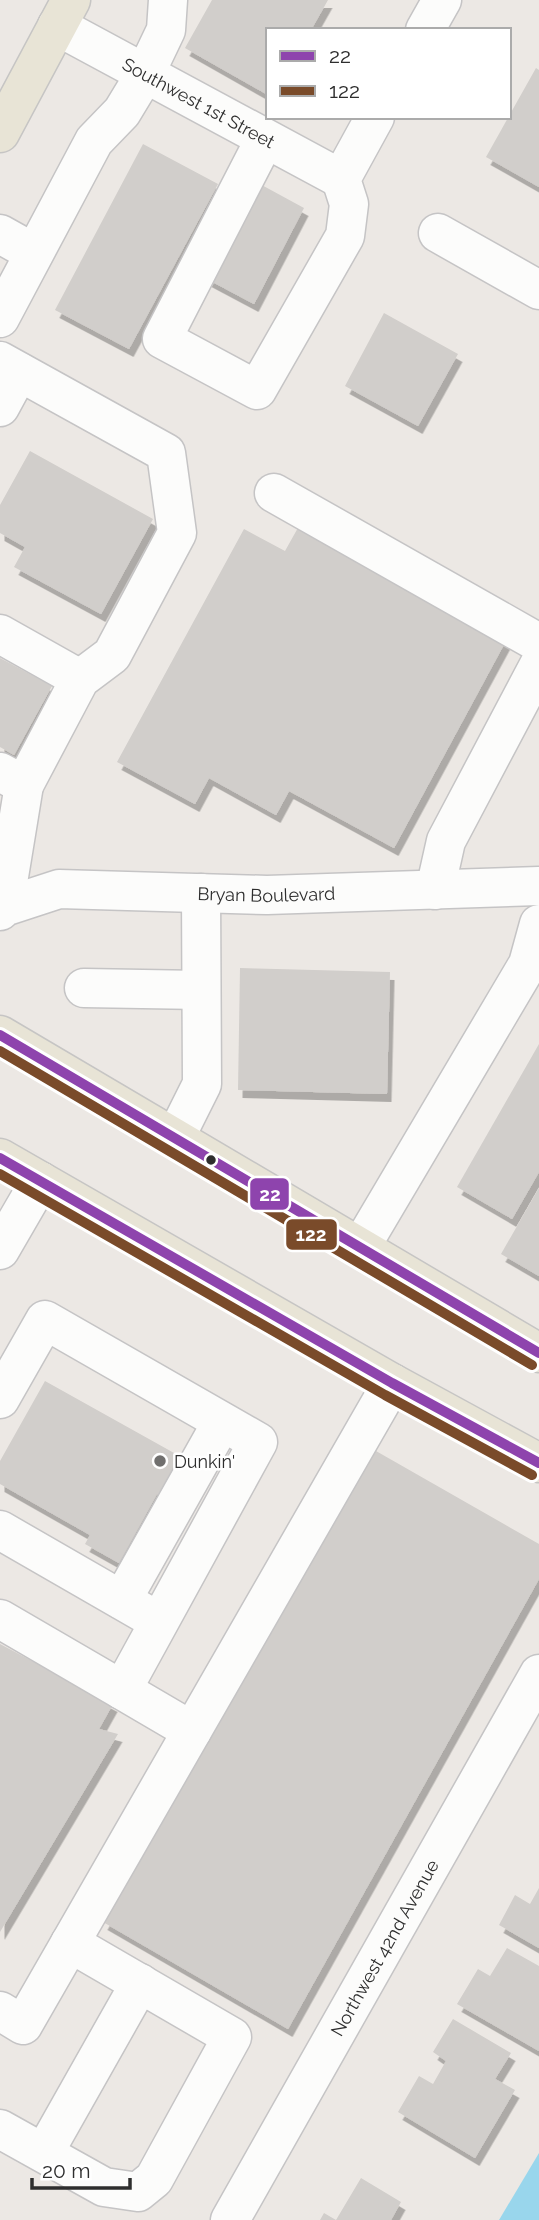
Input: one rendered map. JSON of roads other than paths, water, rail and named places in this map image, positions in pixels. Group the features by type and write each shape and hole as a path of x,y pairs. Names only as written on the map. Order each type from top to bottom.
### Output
{"main road":[{"path":"0,133 64,13"},
{"path":"0,1035 539,1353"},
{"path":"0,1158 392,1383 539,1463"}],"street":[{"path":"0,318 93,141 122,112 145,74 166,30 168,0"},
{"path":"426,28 442,0"},
{"name":"Southwest 1st Street","path":"64,13 145,74 341,179"},
{"path":"265,139 162,340 257,390 345,236 349,204 341,179 374,119"},
{"path":"438,233 539,290"},
{"path":"0,234 34,253"},
{"path":"0,407 9,367 166,453 177,533 112,655 80,679 12,778 2,909"},
{"path":"274,493 539,643"},
{"path":"0,634 80,679"},
{"path":"435,890 446,841 539,665"},
{"name":"Bryan Boulevard","path":"2,909 59,889 267,895 539,886"},
{"path":"175,1138 202,1084 201,893"},
{"path":"360,1248 527,964 539,924"},
{"path":"84,988 201,990"},
{"path":"0,1251 40,1181"},
{"path":"0,1399 45,1320 258,1442 122,1690"},
{"path":"0,2011 23,2025 392,1383"},
{"path":"122,1600 222,1422"},
{"path":"0,1530 160,1622"},
{"path":"0,1619 192,1731"},
{"name":"Northwest 42nd Avenue","path":"230,2220 539,1674"},
{"path":"0,2129 104,2187 138,2192 154,2179 232,2036 70,1943"},
{"path":"44,2153 140,1983"}],"water":[{"path":"539,2153 539,2220 499,2220"}],"place":[{"name":"Dunkin'","path":"160,1461"}]}
